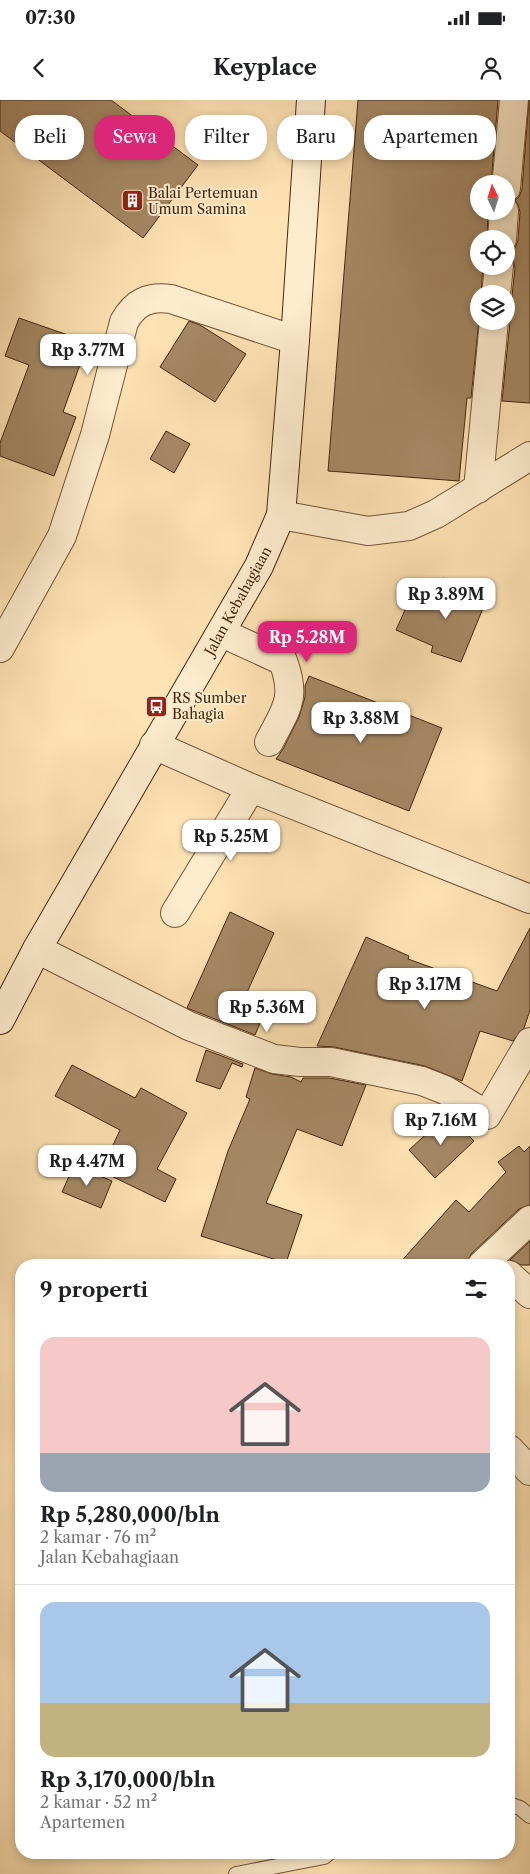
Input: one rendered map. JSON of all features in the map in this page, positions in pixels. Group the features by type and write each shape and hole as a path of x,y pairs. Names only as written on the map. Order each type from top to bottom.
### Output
{"street":[{"name":"Jalan Kebahagiaan","path":"0,1020 37,949 154,745 222,633 259,566 281,515 295,340 310,100"},
{"path":"507,175 514,100"},
{"path":"0,648 62,536 95,435 124,322 130,310 151,299 171,299 295,340"},
{"path":"478,489 493,330"},
{"path":"281,515 368,531 408,526 436,514 530,456"},
{"path":"222,633 283,661 290,679 289,703 269,742"},
{"path":"154,745 250,788 530,899"},
{"path":"175,913 250,788"},
{"path":"37,949 189,1026 274,1059 300,1062 331,1062 422,1081 445,1090 487,1114 530,1042"},
{"path":"493,1259 530,1220"},
{"path":"515,1280 530,1294"},
{"path":"515,1455 530,1471"}],"lane":[{"path":"515,1806 530,1816"},
{"path":"236,1874 314,1859"}],"building":[{"name":"Balai Pertemuan Umum Samina","path":"0,100 111,100 131,115 94,115 94,160 175,160 175,148 185,155 185,160 191,160 198,165 143,238 39,160 84,160 84,115 15,115 15,142 0,131"},
{"path":"358,100 498,100 496,124 496,115 364,115 364,160 493,160 492,175 470,175 470,220 488,220 487,230 470,230 470,275 482,275 482,285 470,285 470,330 478,330 471,398 467,398 459,481 328,471"},
{"path":"530,100 530,403 502,401 509,330 515,330 515,285 513,285 515,248 518,240 520,212 515,200 519,197 522,189"},
{"path":"19,318 88,342 63,412 76,417 54,476 0,456 0,443 29,365 5,356"},
{"path":"189,321 200,325 246,354 215,402 160,367"},
{"path":"166,431 190,444 174,473 150,459"},
{"path":"443,578 488,596 461,662 431,652 433,646 396,630 409,601 430,610"},
{"path":"309,676 442,728 409,811 276,759 299,717 305,697 305,686"},
{"path":"230,912 274,933 244,999 266,1009 255,1035 187,1008"},
{"path":"530,928 530,1010 524,1028 513,1041 480,1031 462,1081 425,1066 334,1047 317,1046 366,937 409,956 408,959 497,991"},
{"path":"206,1050 243,1064 242,1067 232,1063 220,1089 196,1081"},
{"path":"72,1065 135,1098 141,1088 187,1113 157,1169 176,1179 165,1202 101,1171 120,1130 55,1096"},
{"path":"255,1068 272,1074 291,1077 301,1082 303,1078 329,1078 366,1085 342,1146 297,1129 266,1203 302,1215 287,1259 273,1259 201,1236 228,1151 250,1099 246,1097"},
{"path":"448,1114 474,1141 435,1178 409,1150"},
{"path":"519,1146 524,1152 530,1146 530,1205 519,1209 471,1254 469,1259 403,1259 456,1200 469,1212 506,1172 498,1162"},
{"path":"74,1165 112,1181 101,1208 62,1192"},
{"path":"530,1241 530,1265 521,1265 515,1262 515,1259 511,1259"}],"place":[{"name":"Balai Pertemuan Umum Samina","path":"132,201"},
{"name":"RS Sumber Bahagia","path":"156,706"}]}
